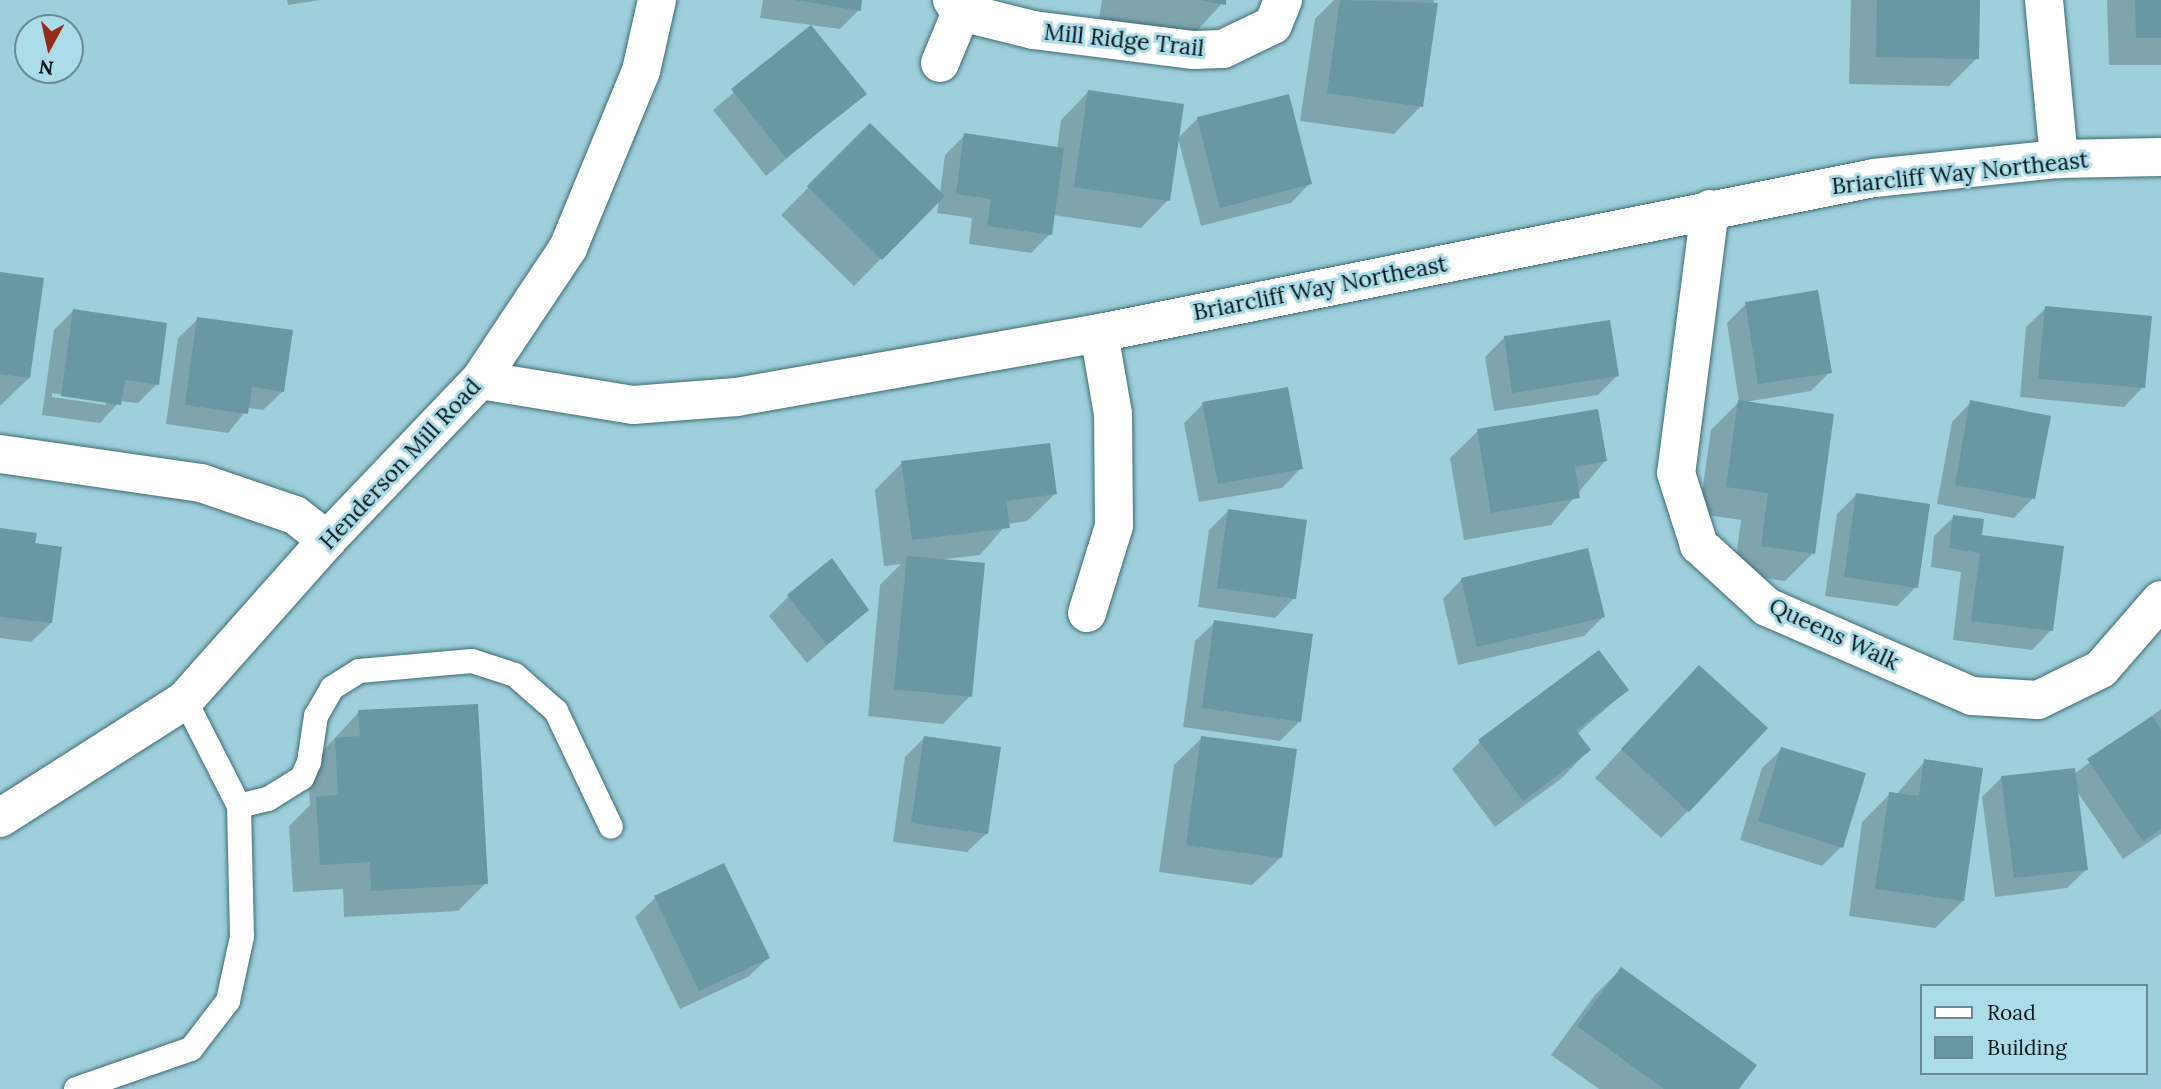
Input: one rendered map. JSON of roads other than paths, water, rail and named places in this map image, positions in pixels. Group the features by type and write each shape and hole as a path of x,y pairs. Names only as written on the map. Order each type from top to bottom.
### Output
{"street":[{"name":"Henderson Mill Road","path":"0,818 185,700 327,540 480,380 568,248 641,71 657,0"},
{"name":"Mill Ridge Trail","path":"956,6 1033,30 1194,50 1223,49 1273,25 1283,0"},
{"path":"2044,0 2059,159"},
{"path":"940,63 956,6"},
{"name":"Briarcliff Way Northeast","path":"480,380 633,405 737,397 1099,333 1874,178 2059,159 2161,157"},
{"name":"Queens Walk","path":"1710,209 1676,473 1687,553 1768,607 1972,696 2038,700 2101,669 2161,600"},
{"path":"1087,613 1114,526 1113,414 1099,333"},
{"path":"0,454 201,483 295,515 327,540"}],"lane":[{"path":"239,806 278,794 302,778 309,762 316,716 332,688 359,671 472,661 515,675 556,711 611,827"},
{"path":"76,1089 191,1049 228,1001 242,937 239,806 185,700"}]}
